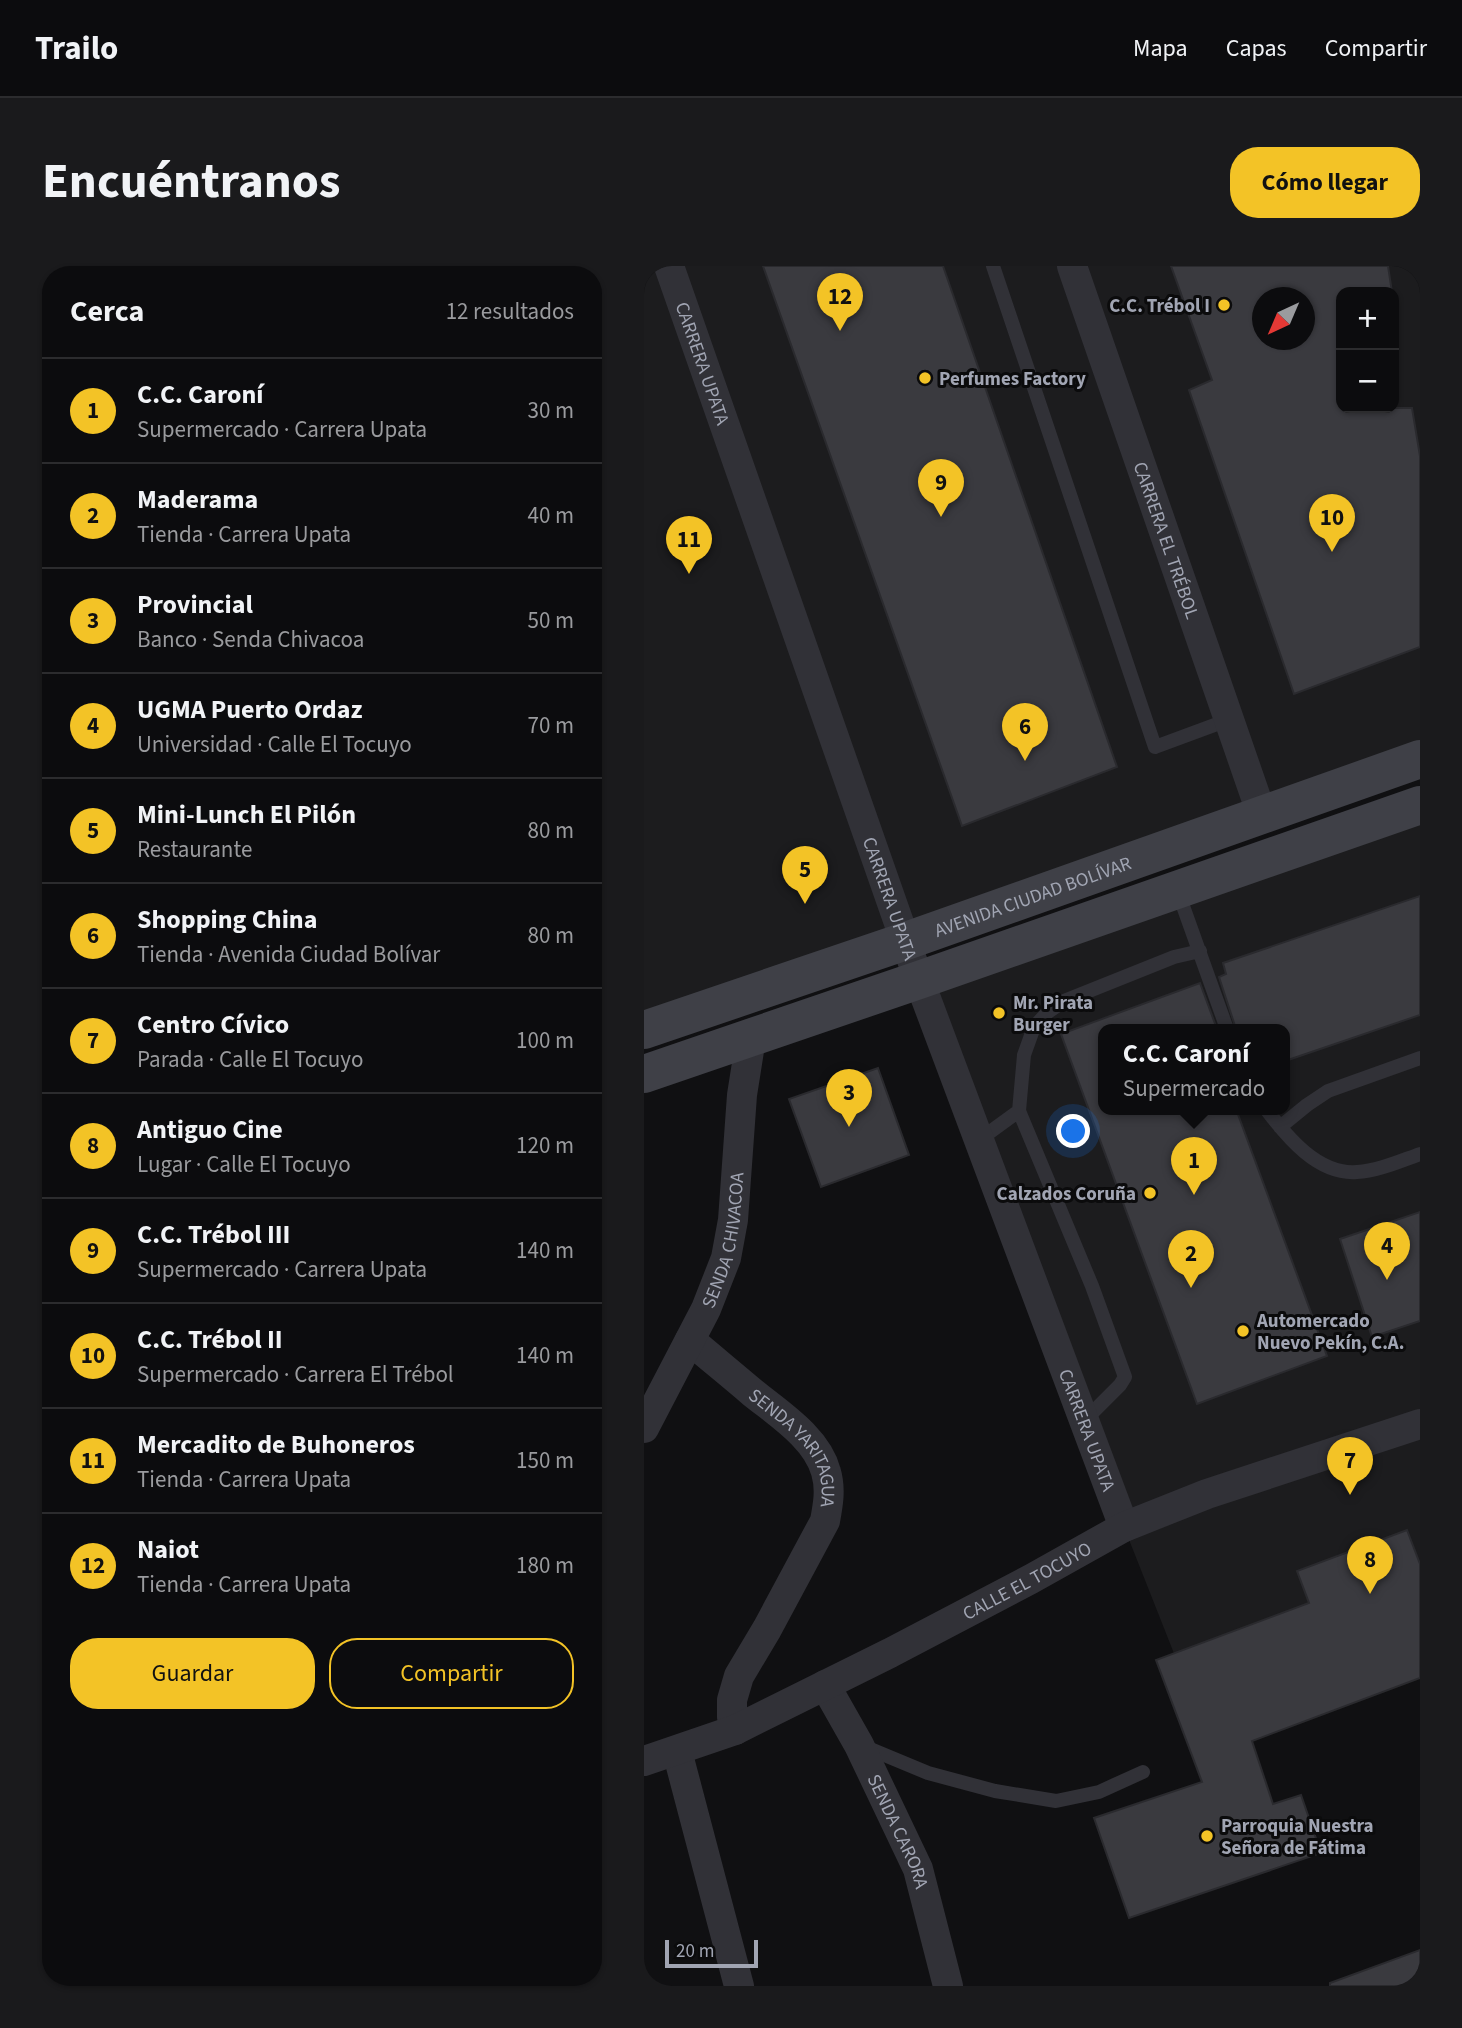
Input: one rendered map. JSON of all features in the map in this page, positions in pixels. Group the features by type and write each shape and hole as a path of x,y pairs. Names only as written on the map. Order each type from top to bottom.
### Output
{"street":[{"name":"CARRERA UPATA","path":"669,266 919,980 1124,1527"},
{"name":"CARRERA EL TRÉBOL","path":"1072,266 1262,815"},
{"name":"AVENIDA CIUDAD BOLÍVAR","path":"644,1030 906,941 1420,759"},
{"path":"644,1074 1420,805"},
{"name":"SENDA CHIVACOA","path":"644,1428 706,1309 726,1258 733,1220 742,1095 751,1038"},
{"name":"SENDA YARITAGUA","path":"690,1340 809,1442 826,1471 829,1488 825,1521 767,1629 738,1675 732,1700 735,1730"},
{"name":"CALLE EL TOCUYO","path":"644,1761 735,1730 1031,1579 1124,1527 1207,1494 1420,1424"},
{"name":"SENDA CARORA","path":"825,1685 859,1745 918,1869 948,1986"},
{"path":"677,1751 738,1986"}],"lane":[{"path":"993,266 1155,747 1228,720"},
{"path":"1178,890 1225,1024"},
{"path":"1085,1420 1125,1377 1092,1286 1019,1111 1024,1055 1034,1027 1048,1012 1064,1001 1174,957 1200,951"},
{"path":"1280,1127 1328,1091 1420,1058"},
{"path":"979,1140 1019,1111"},
{"path":"1271,1115 1313,1159 1342,1171 1356,1173 1372,1170 1420,1154"},
{"path":"859,1745 928,1773 995,1791 1056,1801 1099,1792 1143,1772"}],"shaded area":[{"path":"644,266 1420,266 1420,759 644,1030"},
{"path":"1420,805 1420,1677 1213,1752 1124,1527 919,980"}],"building":[{"path":"763,266 943,266 1117,767 962,826"},
{"path":"1171,266 1388,266 1391,287 1336,287 1336,413 1399,413 1399,408 1412,408 1420,456 1420,647 1294,694 1189,390 1212,380"},
{"path":"1420,896 1420,1015 1290,1059 1290,1024 1234,1024 1219,977 1226,974 1223,963"},
{"path":"1200,983 1215,1024 1098,1024 1098,1115 1238,1115 1327,1356 1197,1404 1061,1034"},
{"path":"878,1068 909,1155 821,1187 789,1099"},
{"path":"1420,1212 1420,1321 1372,1337 1340,1239"},
{"path":"1407,1530 1420,1564 1420,1678 1252,1741 1273,1804 1301,1795 1321,1853 1129,1918 1094,1818 1202,1782 1156,1660 1309,1603 1297,1571"},
{"path":"1420,1950 1420,1986 1330,1986 1330,1983"}],"place":[{"name":"C.C. Trébol I","path":"1224,305"},
{"name":"Naiot","path":"840,331"},
{"name":"Perfumes Factory","path":"925,378"},
{"name":"C.C. Trébol III","path":"941,517"},
{"name":"C.C. Trébol II","path":"1332,552"},
{"name":"Mercadito de Buhoneros","path":"689,574"},
{"name":"Shopping China","path":"1025,761"},
{"name":"Mini-Lunch El Pilón","path":"805,904"},
{"name":"Mr. Pirata Burger","path":"999,1013"},
{"name":"Provincial","path":"849,1127"},
{"name":"Calzados Coruña","path":"1150,1193"},
{"name":"C.C. Caroní","path":"1194,1195"},
{"name":"UGMA Puerto Ordaz","path":"1387,1280"},
{"name":"Maderama","path":"1191,1288"},
{"name":"Automercado Nuevo Pekín, C.A.","path":"1243,1331"},
{"name":"Centro Cívico","path":"1350,1495"},
{"name":"Antiguo Cine","path":"1370,1594"},
{"name":"Parroquia Nuestra Señora de Fátima","path":"1207,1836"}]}
